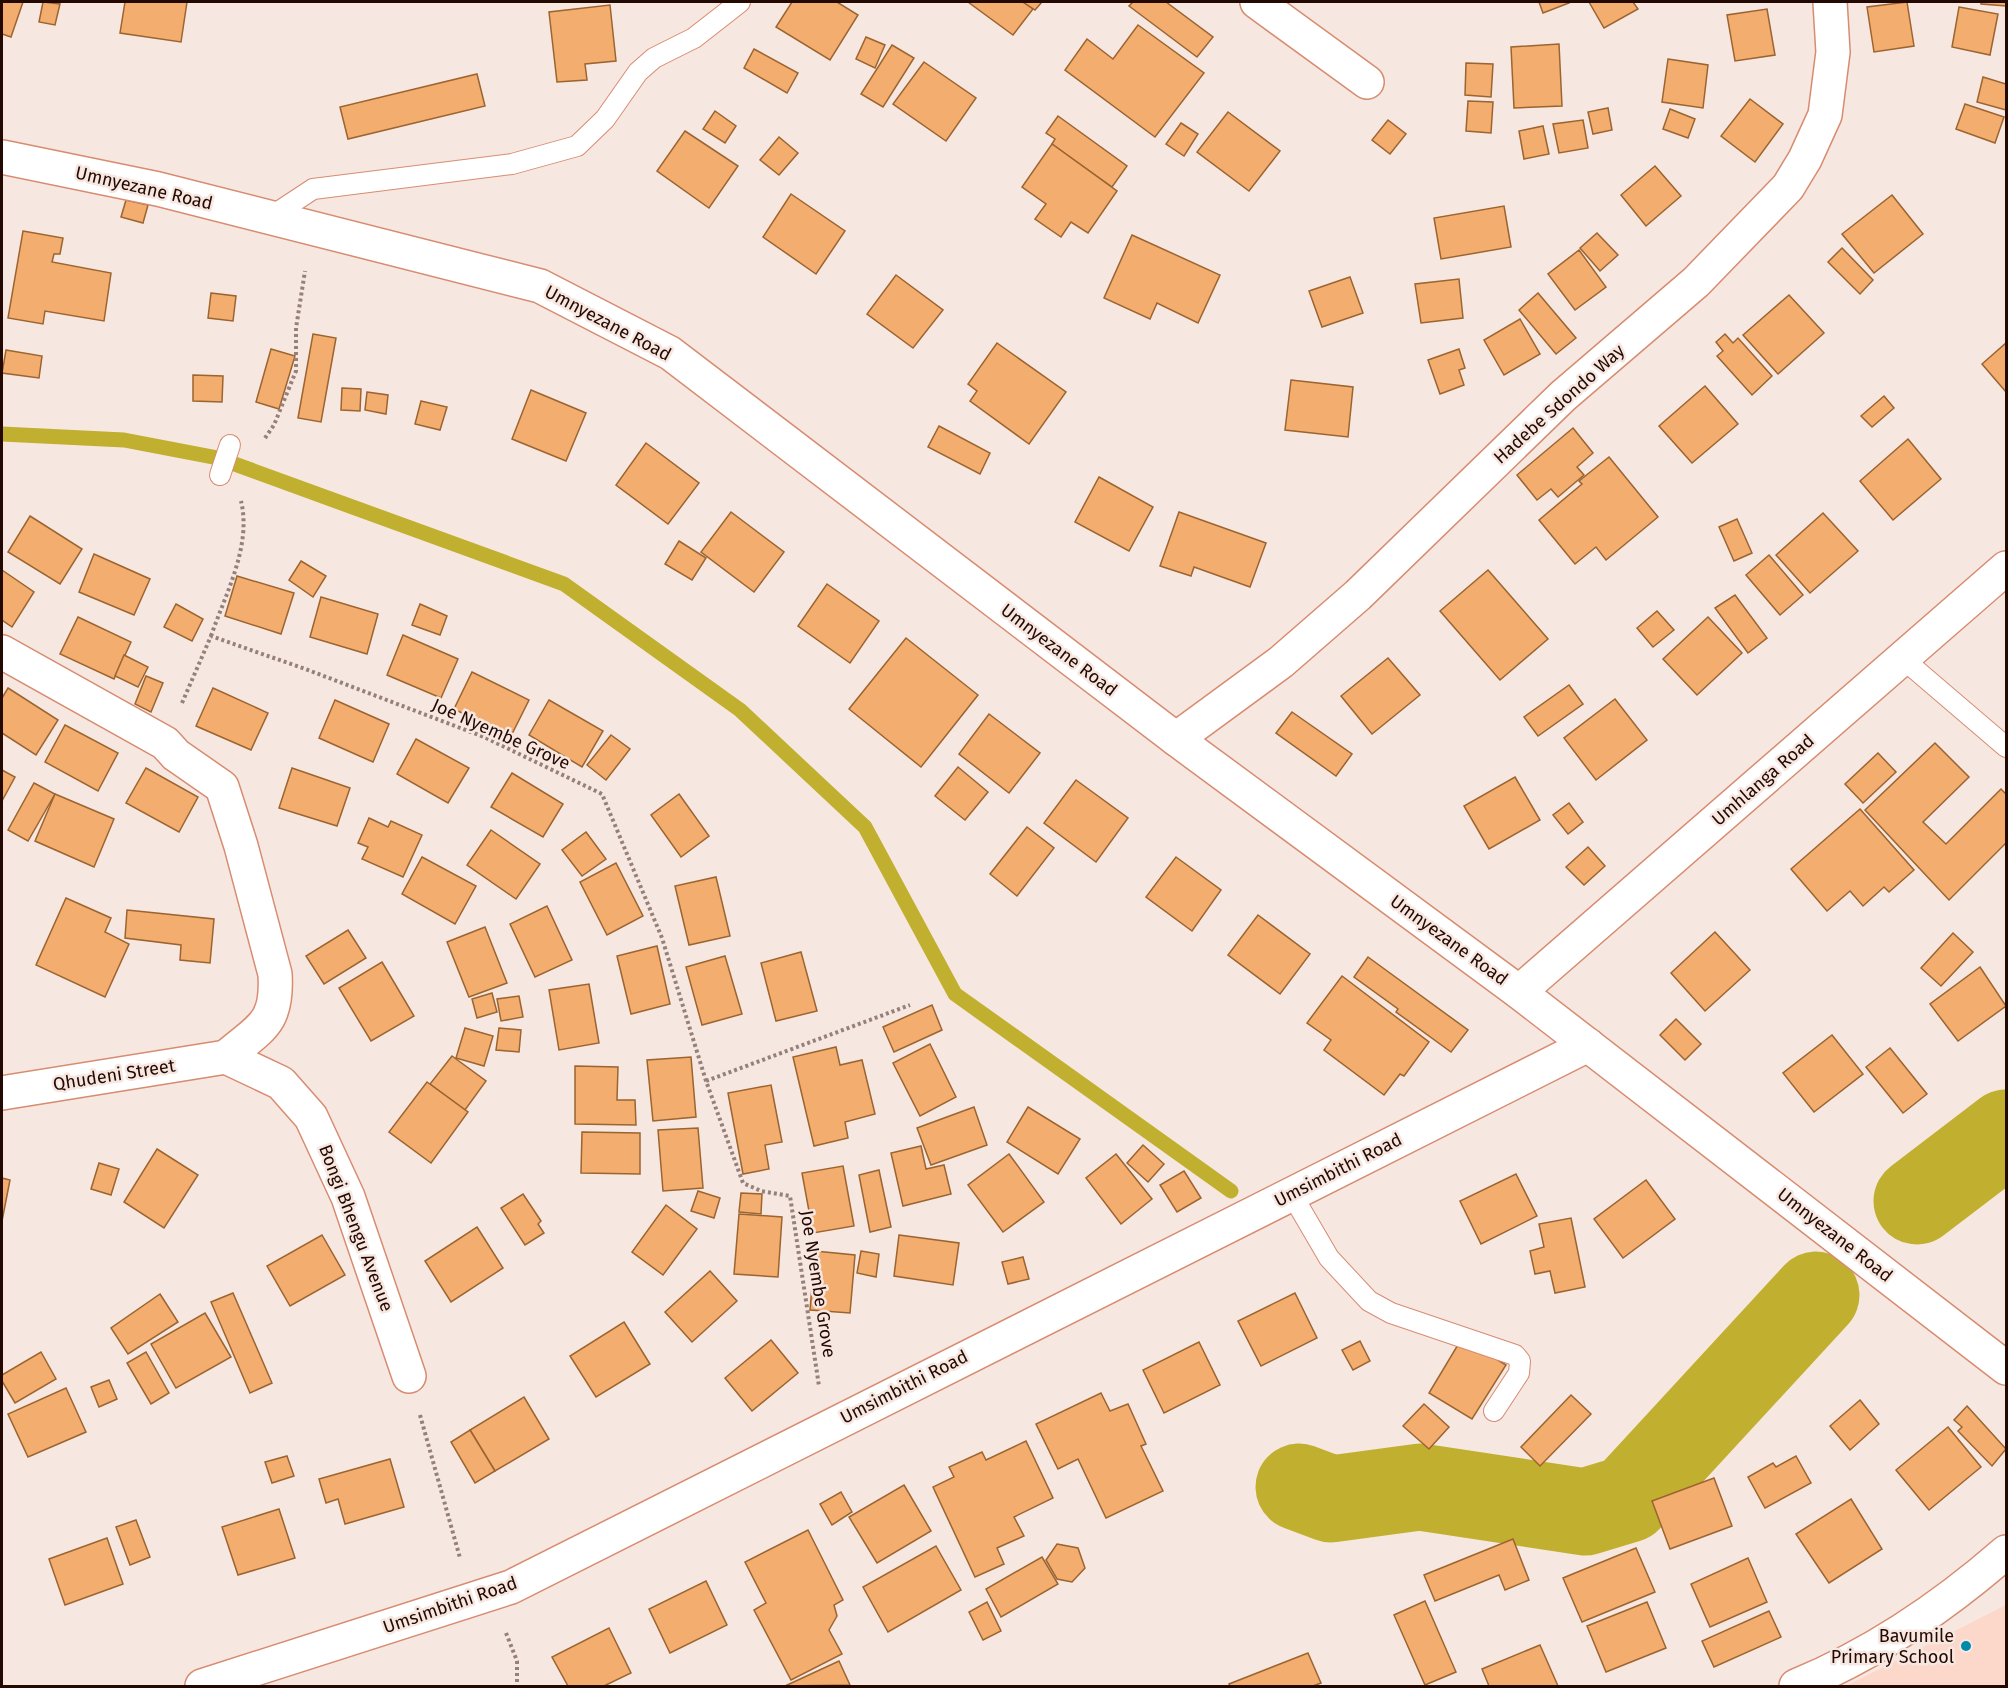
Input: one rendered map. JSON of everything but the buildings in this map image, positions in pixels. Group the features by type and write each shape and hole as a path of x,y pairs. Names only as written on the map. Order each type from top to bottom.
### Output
{"street":[{"path":"1257,2 1367,82"},
{"name":"Hadebe Sdondo Way","path":"1176,739 1281,662 1358,595 1563,396 1696,282 1788,187 1805,159 1825,115 1833,52 1830,2"},
{"name":"Umnyezane Road","path":"2,157 158,189 540,286 670,353 1176,739 1519,992 2007,1368"},
{"name":"Umhlanga Road","path":"1519,992 2007,567"},
{"path":"2,652 165,743 176,755 222,787 242,846 275,974 276,994 274,1010 269,1020 226,1057"},
{"name":"Umsimbithi Road","path":"202,1686 511,1587 1588,1045"},
{"name":"Qhudeni Street","path":"2,1093 226,1057"},
{"name":"Bongi Bhengu Avenue","path":"226,1057 281,1083 311,1118 348,1197 409,1376"},
{"path":"1796,1686 1896,1637 1978,1577 2007,1552"}],"lane":[{"path":"269,218 313,189 512,164 577,146 605,119 638,72 654,58 694,38 740,2"},
{"path":"220,475 230,445"},
{"path":"1902,658 2007,747"},
{"path":"1291,1193 1329,1258 1369,1301 1391,1313 1515,1355 1520,1361 1519,1373 1494,1411"}],"path":[{"path":"230,445 255,452 274,425 296,371 296,328 304,288 308,227"},
{"path":"165,743 211,636 241,550 244,514 240,498 220,475"},
{"name":"Joe Nyembe Grove","path":"211,636 484,737 602,794 662,938 706,1081 743,1183 761,1191 790,1196 826,1427"},
{"path":"706,1081 910,1005"},
{"path":"409,1376 481,1596 518,1661 517,1686"}],"shaded area":[{"name":"Bavumile Primary School","path":"2006,1605 2006,1686 1846,1686"}],"waterway":[{"path":"2,434 124,440 218,458 564,584 740,710 865,827 955,994 1231,1191"},
{"path":"1917,1201 2006,1133"},
{"path":"1299,1487 1331,1499 1420,1487 1585,1512 1628,1499 1816,1295"}],"place":[{"name":"Bavumile Primary School","path":"1966,1646"}]}
